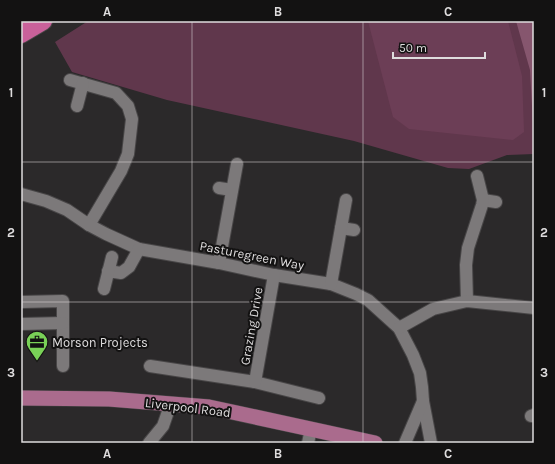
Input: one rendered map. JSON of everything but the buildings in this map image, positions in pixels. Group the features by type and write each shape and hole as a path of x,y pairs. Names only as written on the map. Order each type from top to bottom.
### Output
{"highway":[{"path":"21,34 43,21"}],"main road":[{"name":"Liverpool Road","path":"21,398 109,399 209,407 310,436 375,443"}],"street":[{"path":"70,80 116,93 130,103 132,119 128,154 121,171 89,225"},
{"path":"77,106 83,84"},
{"path":"219,263 237,164"},
{"path":"467,301 466,265 468,248 483,200 477,176"},
{"path":"219,188 232,190"},
{"name":"Pasturegreen Way","path":"21,194 46,200 67,210 89,225 106,234 139,249 219,263 274,275 331,284 368,300 399,328 413,355 420,373 423,401 431,443"},
{"path":"331,284 346,200"},
{"path":"483,200 496,202"},
{"path":"341,228 354,230"},
{"path":"108,271 121,273 129,267 139,249"},
{"path":"104,289 112,257"},
{"name":"Grazing Drive","path":"255,382 274,275"},
{"path":"21,302 63,301 63,366"},
{"path":"399,328 433,309 467,301 534,308"},
{"path":"21,324 63,323"},
{"name":"Grazing Drive","path":"150,366 255,382 318,398"},
{"name":"Pasturegreen Way","path":"405,443 423,401"},
{"path":"150,443 163,426 171,403"}],"shaded area":[{"path":"88,21 534,21 534,154 507,155 469,169 448,168 354,141 167,100 72,72 55,42"},
{"path":"368,21 508,21 522,76 524,132 513,140 409,129 393,117"},
{"path":"516,21 534,21 534,142 530,70"}],"place":[{"name":"Morson Projects","path":"37,362"}]}
